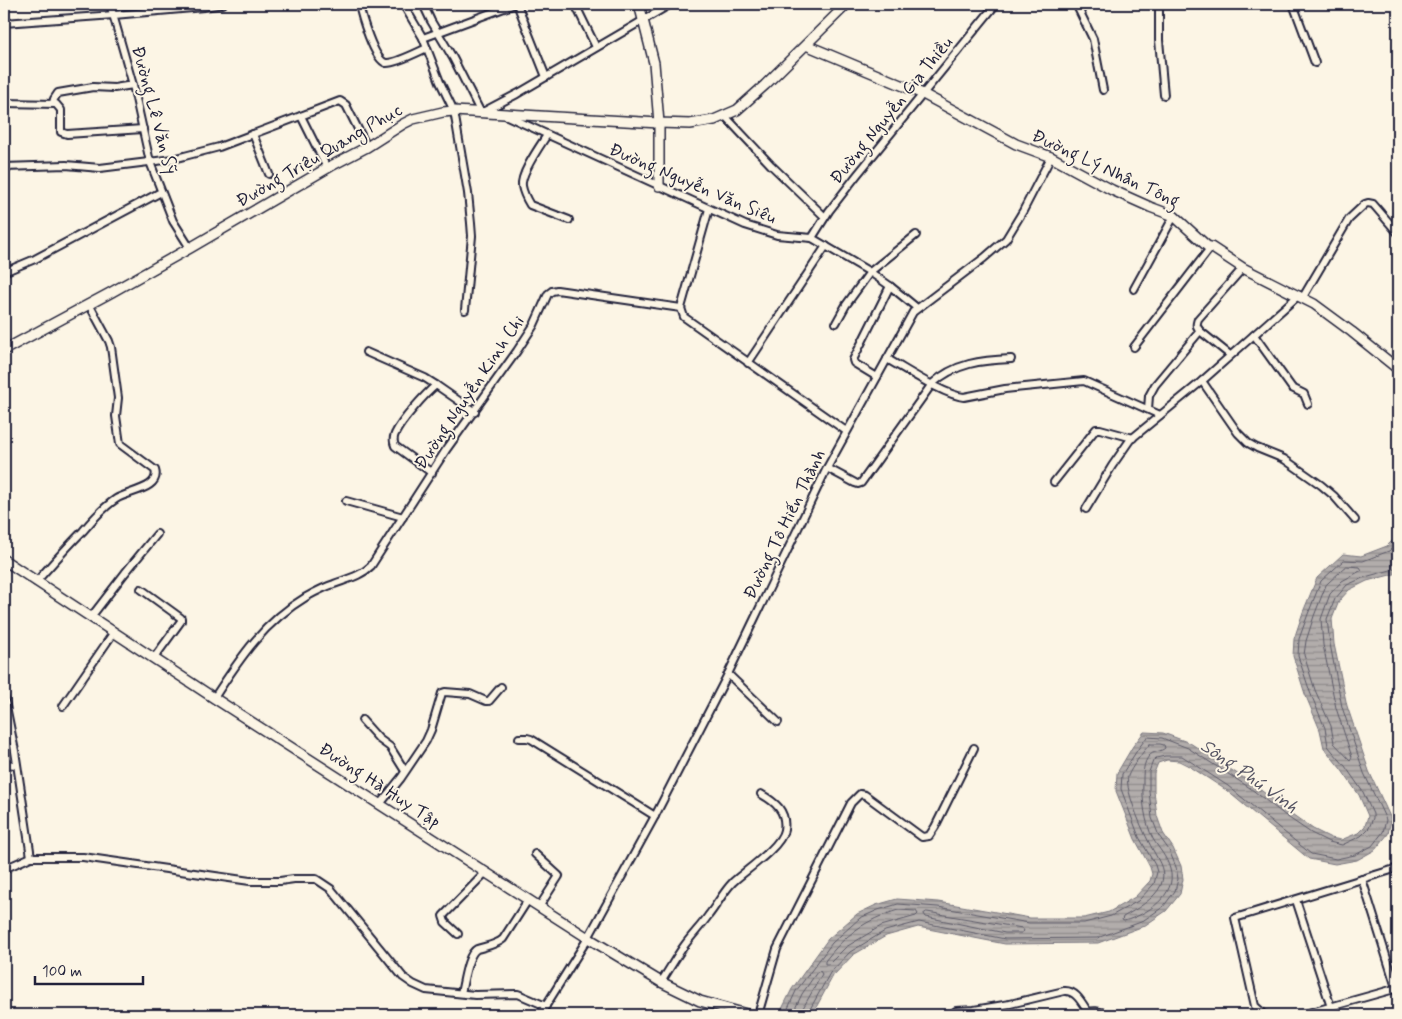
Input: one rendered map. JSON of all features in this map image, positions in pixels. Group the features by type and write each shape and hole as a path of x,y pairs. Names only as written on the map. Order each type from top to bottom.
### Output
{"street":[{"name":"Đường Lê Văn Sỹ","path":"110,4 133,85 150,162 173,221 190,248"},
{"path":"4,23 114,15 163,7 223,4"},
{"path":"358,4 364,25 382,61 386,63 392,62 426,48"},
{"path":"403,4 423,38 440,82 454,111 468,193 472,236 465,310"},
{"path":"423,4 481,113 671,4"},
{"path":"423,38 516,4 546,77"},
{"path":"575,4 596,47"},
{"path":"639,4 654,63 659,123 659,186"},
{"name":"Đường Triệu Quang Phục","path":"4,350 190,248 413,119 454,111 659,123 690,124 714,120 737,110 847,4"},
{"name":"Đường Nguyễn Gia Thiều","path":"812,238 856,175 996,4"},
{"path":"1076,4 1092,36 1103,90"},
{"path":"1159,4 1159,40 1164,96"},
{"path":"1293,4 1315,63"},
{"name":"Đường Lý Nhân Tông","path":"806,45 923,94 1016,144 1052,157 1112,190 1150,208 1174,216 1207,246 1243,268 1314,304 1397,365"},
{"path":"53,103 58,93 93,87 114,88 133,85"},
{"path":"4,167 66,165 100,168 164,161 219,147 340,102 346,104 367,147"},
{"path":"4,103 53,103 59,106 61,110 60,132 64,133 143,129"},
{"name":"Đường Nguyễn Văn Siêu","path":"504,114 744,225 777,235 812,238 870,272 917,308"},
{"path":"300,116 327,168"},
{"path":"725,116 771,165 825,217"},
{"path":"253,134 270,174"},
{"path":"547,135 526,171 522,186 530,205 569,220"},
{"name":"Đường Tô Hiến Thành","path":"540,1015 588,938 655,816 728,674 846,431 913,312 1006,239 1052,157"},
{"path":"4,272 35,259 161,192"},
{"path":"1086,509 1112,466 1133,438 1202,382 1230,355 1301,296 1349,219 1364,204 1373,204 1398,234"},
{"path":"709,209 681,308 684,317 846,431"},
{"path":"1134,289 1174,216"},
{"path":"836,323 846,305 870,272 916,235"},
{"path":"748,363 826,246"},
{"path":"1134,347 1211,247"},
{"path":"1230,355 1196,326 1198,320 1243,268"},
{"path":"877,377 854,363 853,360 890,286"},
{"name":"Đường Nguyễn Kinh Chi","path":"214,698 243,653 276,618 305,597 366,571 459,431 517,351 534,325 548,294 557,290 681,308"},
{"path":"36,582 97,515 117,498 152,483 156,474 155,470 120,444 116,416 118,398 111,347 89,304"},
{"path":"1148,409 1150,396 1155,385 1200,331"},
{"path":"1254,335 1292,388 1304,394 1308,404"},
{"path":"366,352 425,378 474,412"},
{"path":"888,359 932,384 952,394 964,397 1005,389 1084,381 1160,415"},
{"path":"828,468 855,483 861,483 932,384 941,376 975,362 1011,359"},
{"path":"1202,382 1234,427 1248,443 1284,459 1334,496 1355,520"},
{"path":"432,472 397,448 393,438 409,415 436,386"},
{"path":"1054,482 1096,429 1133,438"},
{"path":"346,501 403,517"},
{"path":"91,617 158,534"},
{"name":"Đường Hà Huy Tập","path":"5,564 91,617 588,938 661,982 700,1001 750,1015"},
{"path":"141,589 181,618 181,621 154,658"},
{"path":"63,706 114,632"},
{"path":"728,674 778,722"},
{"path":"380,804 429,735 442,693 466,693 490,701 501,687"},
{"path":"4,696 15,751 31,857"},
{"path":"362,720 390,747 405,771"},
{"path":"519,738 531,739 655,816"},
{"path":"758,1015 777,949 851,803 860,794 865,795 922,837 929,836 974,748"},
{"path":"4,764 16,764"},
{"path":"661,982 685,945 725,891 759,860 782,835 784,822 779,807 761,794"},
{"path":"535,854 559,876 539,907"},
{"path":"4,868 31,857 83,857 259,882 316,879 331,889 403,977 413,984 426,990 475,995 518,994 546,1006"},
{"path":"1265,1015 1255,1006 1235,918 1398,868"},
{"path":"458,934 445,922 443,916 485,873"},
{"path":"1301,1015 1398,990 1362,879"},
{"path":"461,993 470,955 475,950 498,943 503,939 528,900"},
{"path":"1296,900 1331,1007"},
{"path":"951,1015 956,1011 1010,1004 1070,990 1076,995 1085,1014 1098,1011 1109,1015"}],"water":[{"path":"1398,535 1398,573 1367,581 1349,590 1339,601 1332,619 1334,644 1347,706 1369,771 1391,819 1388,834 1375,850 1357,860 1335,864 1309,859 1226,790 1189,766 1179,761 1167,760 1158,763 1154,773 1157,816 1163,833 1173,848 1181,866 1183,879 1180,894 1166,911 1144,926 1098,943 1005,944 918,927 886,936 853,955 833,976 812,1015 779,1015 792,989 828,939 857,914 876,905 897,899 939,902 1030,918 1084,918 1109,912 1135,897 1150,881 1152,874 1135,839 1116,791 1117,773 1144,732 1163,733 1190,743 1253,784 1313,829 1331,838 1341,840 1358,833 1365,826 1368,816 1359,795 1324,748 1320,730 1305,694 1293,656 1294,639 1317,578 1343,554 1361,556 1387,546"}],"water label":[{"name":"Sông Phú Vinh","path":"1250,775"}]}
